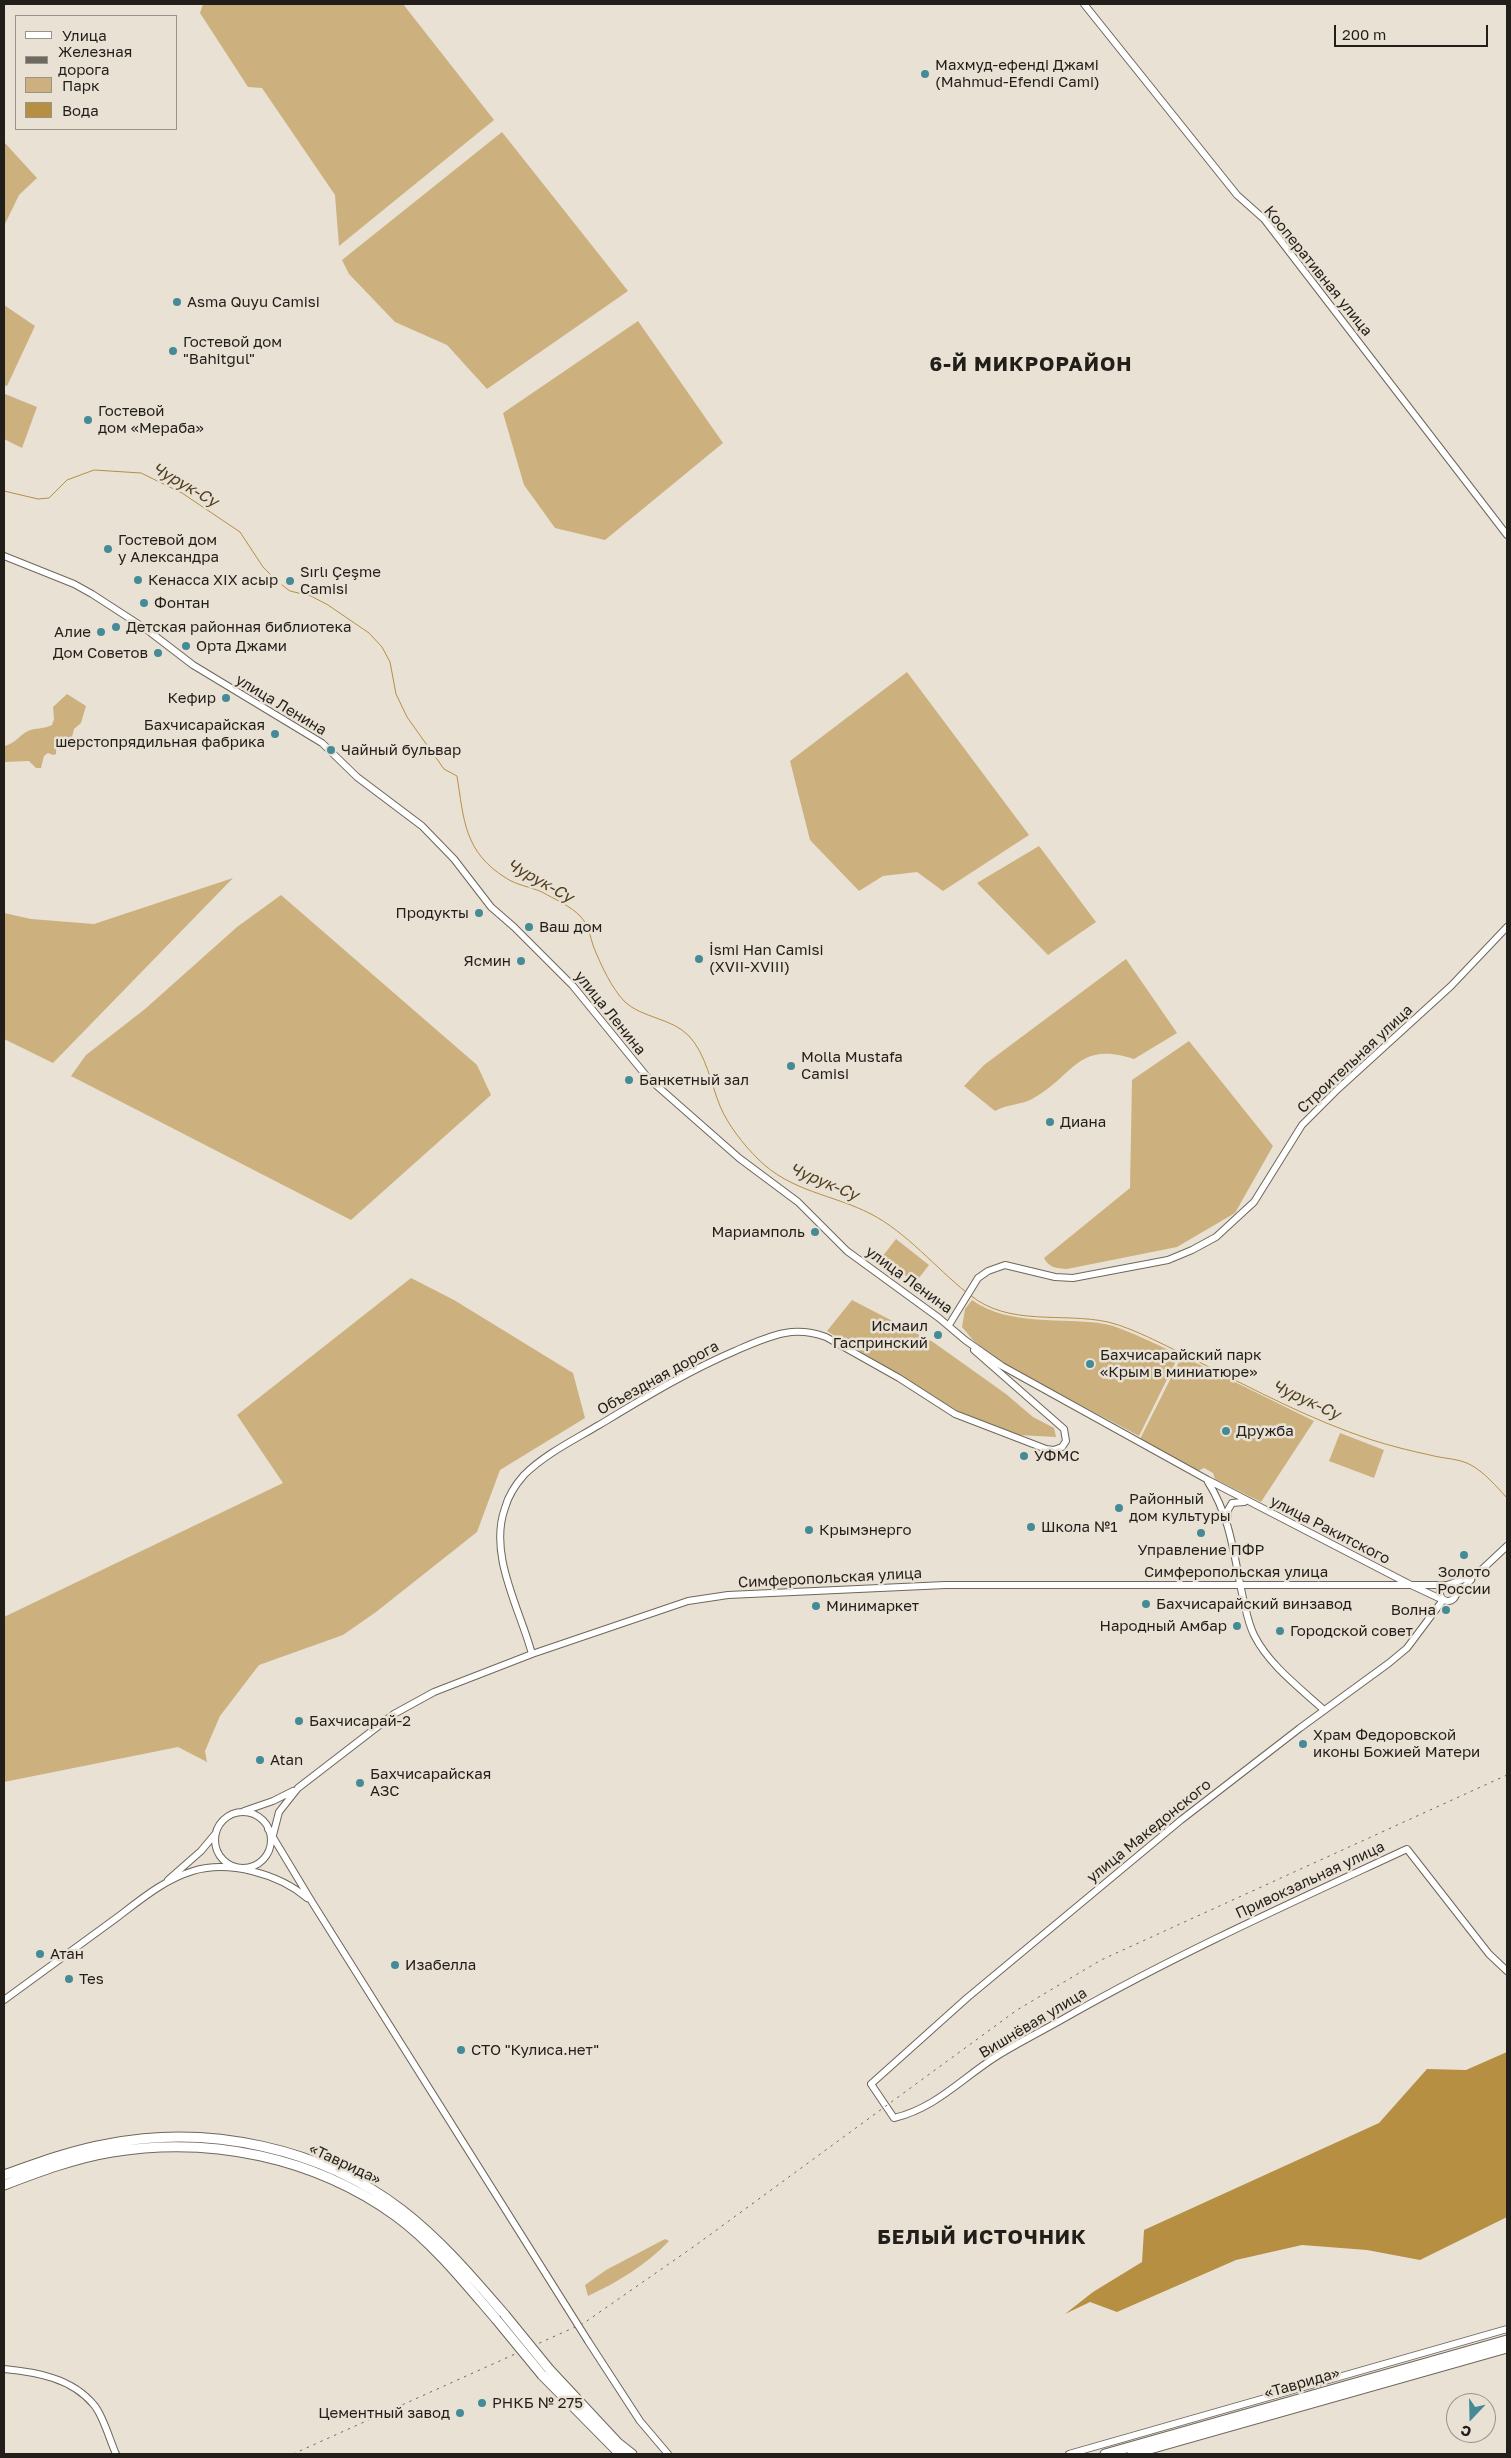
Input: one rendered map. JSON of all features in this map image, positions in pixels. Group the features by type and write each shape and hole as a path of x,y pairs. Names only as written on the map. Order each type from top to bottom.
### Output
{"highway":[{"name":"«Таврида»","path":"4,2176 75,2152 109,2144 148,2138 210,2138 287,2153 309,2160 359,2182 402,2210 437,2240 505,2315 545,2372 618,2443 632,2454"},
{"name":"«Таврида»","path":"4,2185 110,2152 149,2148 209,2147 285,2162 348,2187 397,2217 437,2253 620,2454"},
{"name":"«Таврида»","path":"1105,2454 1507,2340"},
{"name":"«Таврида»","path":"1132,2454 1507,2348"}],"main road":[{"name":"Кооперативная улица","path":"1084,4 1237,195 1264,220 1507,535"},
{"name":"улица Ленина","path":"4,556 74,584 92,594 215,679 322,743 357,777 422,826 454,859 491,907 514,927 573,986 648,1078 739,1158 798,1202 847,1251 1002,1366 1208,1480"},
{"name":"Строительная улица","path":"949,1325 972,1292 978,1278 997,1266 1005,1265 1055,1277 1073,1278 1168,1260 1216,1237 1254,1202 1302,1125 1338,1089 1451,986 1507,927"},
{"name":"Объездная дорога","path":"532,1654 501,1553 501,1522 505,1507 514,1489 524,1476 547,1456 699,1366 756,1342 797,1331 810,1331 826,1337 971,1422 1046,1449 1054,1450 1062,1447 1066,1441 1064,1429 1028,1395 980,1356 965,1340"},
{"name":"улица Ракитского","path":"1208,1480 1250,1504 1443,1600"},
{"path":"1208,1480 1218,1497 1228,1521"},
{"path":"1250,1504 1239,1501 1232,1503 1228,1510 1228,1521 1248,1618 1260,1645 1285,1673 1324,1710"},
{"path":"1456,1595 1454,1588 1447,1585 1440,1593 1443,1600 1451,1601 1507,1546"},
{"name":"Симферопольская улица","path":"242,1812 273,1801 298,1788 394,1714 434,1692 532,1654 688,1601 728,1595 945,1585 1447,1585 1476,1575"},
{"name":"улица Македонского","path":"871,2084 966,1998 1078,1905 1218,1792 1407,1648 1443,1600"},
{"name":"Симферопольская улица","path":"271,1834 279,1812 298,1788"},
{"path":"4,2000 161,1886 201,1851 229,1816 242,1812 256,1816 271,1834 588,2341 640,2421 668,2454"},
{"path":"218,1830 216,1844 218,1852 226,1862 239,1869 277,1878 294,1887 312,1902"},
{"path":"161,1886 183,1875 202,1869 239,1869 255,1866 268,1852 271,1834"},
{"name":"Привокзальная улица","path":"1223,1934 1407,1849 1489,1954 1507,1971"},
{"name":"Вишнёвая улица","path":"871,2084 894,2118 912,2114 937,2101 996,2057 1098,1999 1223,1934"},
{"path":"1069,2454 1507,2329"},
{"path":"4,2369 36,2372 68,2384 95,2406 116,2454"}],"green space":[{"path":"203,4 403,4 494,120 339,246 335,195 262,88 248,87 200,13"},
{"path":"502,132 628,291 487,389 447,345 395,322 349,274 342,260"},
{"path":"4,142 37,178 19,195 4,226"},
{"path":"4,305 35,326 7,386 4,385"},
{"path":"638,321 723,443 605,540 555,528 524,485 503,413"},
{"path":"5,394 37,407 22,448 4,439"},
{"path":"907,672 1029,835 943,891 917,872 883,876 859,891 810,840 790,761"},
{"path":"67,694 86,706 81,723 74,729 72,737 56,745 56,754 48,753 44,756 41,768 36,768 29,761 4,762 4,746 11,744 28,731 52,725 54,719 53,707"},
{"path":"1039,846 1096,922 1048,955 977,883"},
{"path":"233,878 53,1063 4,1039 4,913 31,919 94,924"},
{"path":"281,895 477,1065 491,1095 351,1220 71,1076 86,1055 145,1009 237,927"},
{"path":"1126,959 1177,1033 1134,1059 1115,1054 1100,1054 1088,1057 1077,1063 1046,1090 1032,1099 995,1111 964,1086 984,1065"},
{"path":"1189,1041 1273,1146 1235,1213 1177,1247 1067,1269 1051,1266 1044,1258 1130,1188 1132,1080"},
{"path":"896,1239 929,1265 915,1283 882,1257"},
{"path":"411,1278 454,1300 573,1373 585,1418 500,1470 477,1532 376,1612 343,1635 259,1665 220,1716 205,1751 207,1762 178,1747 4,1782 4,1617 283,1483 237,1415"},
{"path":"852,1300 933,1342 1006,1394 1033,1417 1054,1428 1056,1437 1018,1435 969,1418 827,1331"},
{"name":"Бахчисарайский парк «Крым в миниатюре»","path":"972,1300 987,1308 1019,1318 1105,1324 1121,1329 1179,1355 1139,1436 995,1358 973,1340 962,1327 965,1309"},
{"name":"Дружба","path":"1182,1356 1314,1421 1261,1502 1215,1479 1213,1473 1204,1468 1198,1471 1139,1441"},
{"path":"1340,1433 1384,1450 1374,1478 1329,1461"},
{"path":"665,2239 669,2241 641,2265 621,2279 588,2296 585,2285 606,2270"}],"water":[{"path":"1507,2052 1507,2217 1420,2260 1367,2250 1302,2245 1236,2260 1117,2312 1090,2302 1065,2314 1093,2292 1142,2262 1144,2230 1379,2123 1427,2069 1466,2070"}],"waterway":[{"name":"Чурук-Су","path":"4,491 38,499 49,498 67,480 94,470 141,473 182,493 240,532 263,567 277,581"},
{"name":"Чурук-Су","path":"282,585 290,591 311,596 328,605 369,633 382,647 390,662 396,694 407,717 444,769 457,776 468,834 482,857 492,868 510,880 542,892 567,906 584,920 600,962 625,1002 640,1012 674,1025 695,1043 704,1060 723,1113 736,1134 758,1159 784,1179 856,1207 884,1222 909,1240 966,1292"},
{"name":"Чурук-Су","path":"970,1295 985,1305 1019,1315 1090,1319 1130,1329 1284,1404 1349,1432 1416,1452 1466,1463 1486,1476 1507,1498"}],"railway":[{"path":"293,2454 584,2323 696,2245 1017,2010 1101,1960 1507,1775"}],"place":[{"name":"Махмуд-ефенді Джамі (Mahmud-Efendi Cami)","path":"925,74"},
{"name":"Asma Quyu Camisi","path":"177,302"},
{"name":"Гостевой дом \"Bahitgul\"","path":"173,351"},
{"name":"Гостевой дом «Мераба»","path":"88,420"},
{"name":"Гостевой дом у Александра","path":"108,549"},
{"name":"Кенасса XIX асыр","path":"138,580"},
{"name":"Sırlı Çeşme Camisi","path":"290,581"},
{"name":"Фонтан","path":"144,603"},
{"name":"Детская районная библиотека","path":"116,627"},
{"name":"Алие","path":"101,632"},
{"name":"Орта Джами","path":"186,646"},
{"name":"Дом Советов","path":"158,653"},
{"name":"Кефир","path":"226,698"},
{"name":"Бахчисарайская шерстопрядильная фабрика","path":"275,734"},
{"name":"Чайный бульвар","path":"331,750"},
{"name":"Продукты","path":"479,913"},
{"name":"Ваш дом","path":"529,927"},
{"name":"İsmi Han Camisi (XVII-XVIII)","path":"699,959"},
{"name":"Ясмин","path":"521,961"},
{"name":"Molla Mustafa Camisi","path":"791,1066"},
{"name":"Банкетный зал","path":"629,1080"},
{"name":"Диана","path":"1050,1122"},
{"name":"Мариамполь","path":"815,1232"},
{"name":"Исмаил Гаспринский","path":"938,1335"},
{"name":"Бахчисарайский парк «Крым в миниатюре»","path":"1090,1364"},
{"name":"Дружба","path":"1226,1431"},
{"name":"УФМС","path":"1024,1456"},
{"name":"Районный дом культуры","path":"1119,1508"},
{"name":"Школа №1","path":"1031,1527"},
{"name":"Крымэнерго","path":"809,1530"},
{"name":"Управление ПФР","path":"1201,1533"},
{"name":"Золото России","path":"1464,1555"},
{"name":"Бахчисарайский винзавод","path":"1146,1604"},
{"name":"Минимаркет","path":"816,1606"},
{"name":"Волна","path":"1446,1610"},
{"name":"Народный Амбар","path":"1237,1626"},
{"name":"Городской совет","path":"1280,1631"},
{"name":"Бахчисарай-2","path":"299,1721"},
{"name":"Xрам Федоровской иконы Божией Матери","path":"1303,1744"},
{"name":"Atan","path":"260,1760"},
{"name":"Бахчисарайская АЗС","path":"360,1783"},
{"name":"Атан","path":"40,1954"},
{"name":"Изабелла","path":"395,1965"},
{"name":"Tes","path":"69,1979"},
{"name":"СТО \"Кулиса.нет\"","path":"461,2050"},
{"name":"РНКБ № 275","path":"482,2403"},
{"name":"Цементный завод","path":"460,2413"}],"district":[{"name":"6-Й МИКРОРАЙОН","path":"1031,365"},
{"name":"БЕЛЫЙ ИСТОЧНИК","path":"982,2238"}]}
